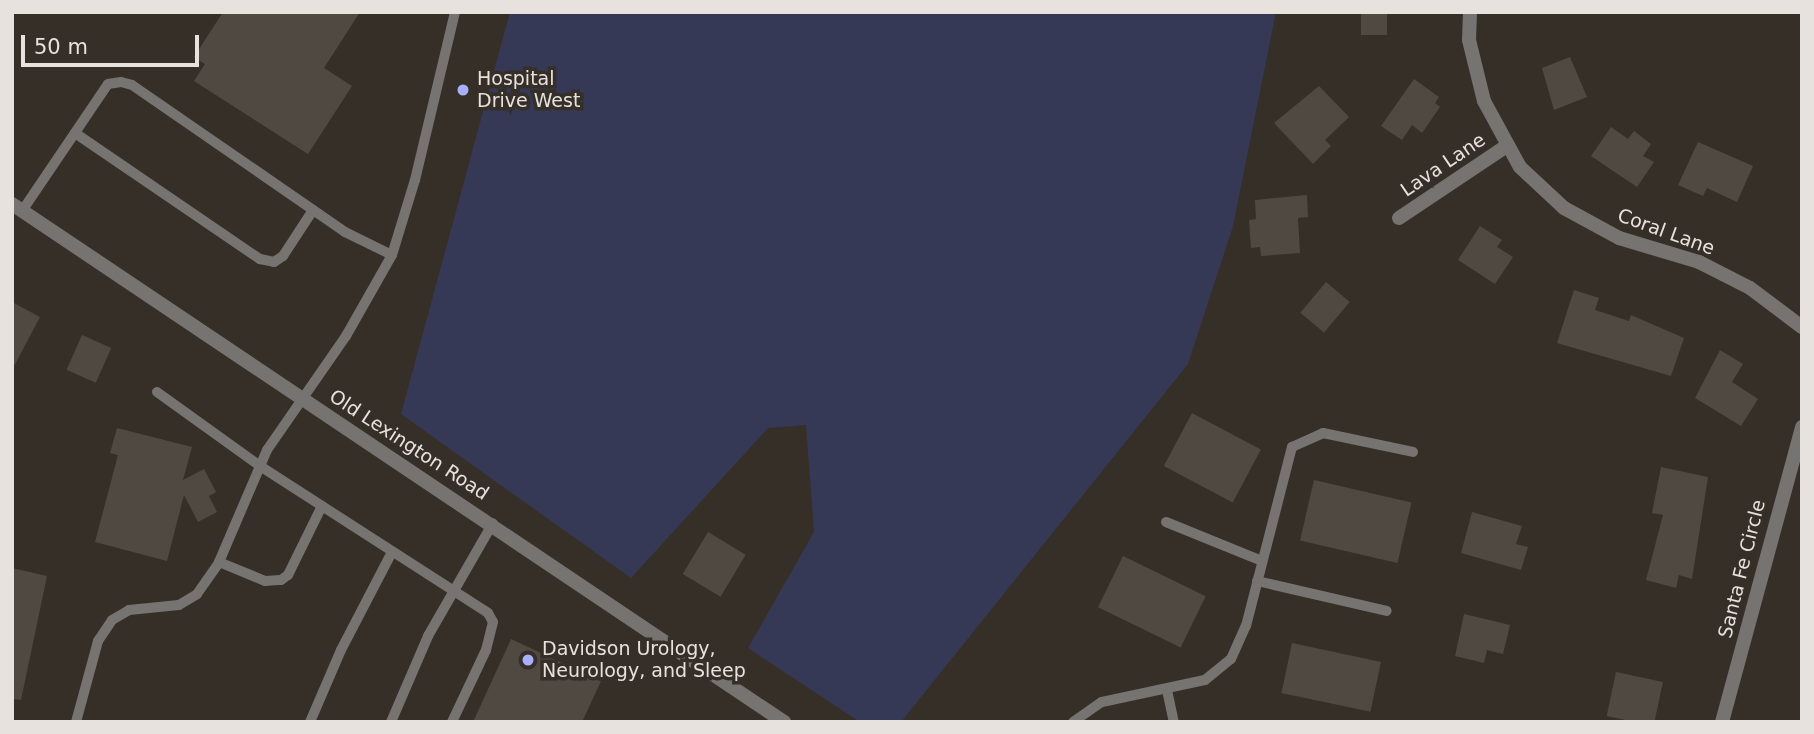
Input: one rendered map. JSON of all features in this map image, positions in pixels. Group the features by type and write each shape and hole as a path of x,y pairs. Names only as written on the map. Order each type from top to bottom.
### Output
{"street":[{"name":"Coral Lane","path":"1470,12 1469,40 1485,101 1520,167 1564,208 1619,238 1699,262 1740,283 1802,327"},
{"name":"Lava Lane","path":"1399,218 1508,145"},
{"name":"Old Lexington Road","path":"17,207 303,400 493,523 784,722"},
{"name":"Santa Fe Circle","path":"1723,722 1802,427"}],"lane":[{"path":"76,722 98,641 112,621 129,610 179,605 197,594 219,562 261,466 346,336 392,255 415,180 455,12"},
{"path":"17,207 75,133 108,84 132,85 313,210 392,255"},
{"path":"75,133 260,259 274,262 283,256 313,210"},
{"path":"157,392 261,466 488,613 493,622 486,650 452,722"},
{"path":"1073,722 1102,702 1205,680 1231,659 1246,626 1292,447 1302,439 1323,433 1413,452"},
{"path":"219,562 265,581 281,580 288,575 322,506"},
{"path":"1166,522 1262,561"},
{"path":"391,722 428,636 493,523"},
{"path":"311,721 341,650 393,552"},
{"path":"1257,581 1387,611"},
{"path":"1167,690 1174,722"}],"shaded area":[{"path":"510,12 1276,12 1233,226 1188,364 901,722 860,722 748,648 814,532 806,425 768,428 631,578 401,414"}],"building":[{"path":"223,12 360,12 324,68 352,86 308,154 194,81 205,64 194,57"},
{"path":"1361,12 1387,12 1387,35 1361,35"},
{"path":"1570,57 1587,97 1554,110 1542,68"},
{"path":"1414,79 1439,97 1435,103 1440,107 1422,133 1412,125 1402,140 1381,126"},
{"path":"1319,86 1349,117 1325,140 1331,146 1313,164 1274,123"},
{"path":"1611,127 1628,139 1634,131 1651,144 1643,156 1654,162 1637,187 1591,156"},
{"path":"1698,142 1753,166 1737,202 1707,188 1703,196 1678,185"},
{"path":"1307,195 1308,217 1298,218 1300,253 1261,256 1260,247 1251,248 1249,220 1256,219 1255,200"},
{"path":"1480,226 1502,240 1497,247 1513,257 1495,284 1458,260"},
{"path":"1326,282 1350,302 1324,333 1300,313"},
{"path":"1574,290 1599,298 1595,310 1629,321 1631,315 1684,338 1671,376 1557,343"},
{"path":"12,302 40,317 12,370"},
{"path":"82,335 111,348 96,383 67,370"},
{"path":"1720,350 1743,364 1732,382 1758,399 1741,426 1695,398"},
{"path":"1192,413 1261,450 1233,503 1164,466"},
{"path":"117,428 192,447 183,480 204,469 216,492 209,496 217,512 198,522 184,495 167,561 95,542 118,455 110,453"},
{"path":"1661,467 1708,477 1692,579 1679,575 1676,588 1646,580 1663,515 1652,513"},
{"path":"1314,480 1411,502 1397,563 1300,540"},
{"path":"1472,512 1522,526 1516,544 1528,547 1521,570 1461,553"},
{"path":"708,532 746,555 720,597 683,574"},
{"path":"1123,556 1206,596 1181,648 1098,607"},
{"path":"12,568 47,576 21,700 12,699"},
{"path":"1464,614 1510,625 1503,654 1487,650 1484,663 1455,656"},
{"name":"Davidson Urology, Neurology, and Sleep","path":"511,639 601,681 582,722 473,722"},
{"path":"1292,643 1381,662 1370,712 1281,693"},
{"path":"1616,672 1663,682 1654,722 1635,722 1607,716"}],"place":[{"name":"Hospital Drive West","path":"463,90"},
{"name":"Davidson Urology, Neurology, and Sleep","path":"528,660"}]}
